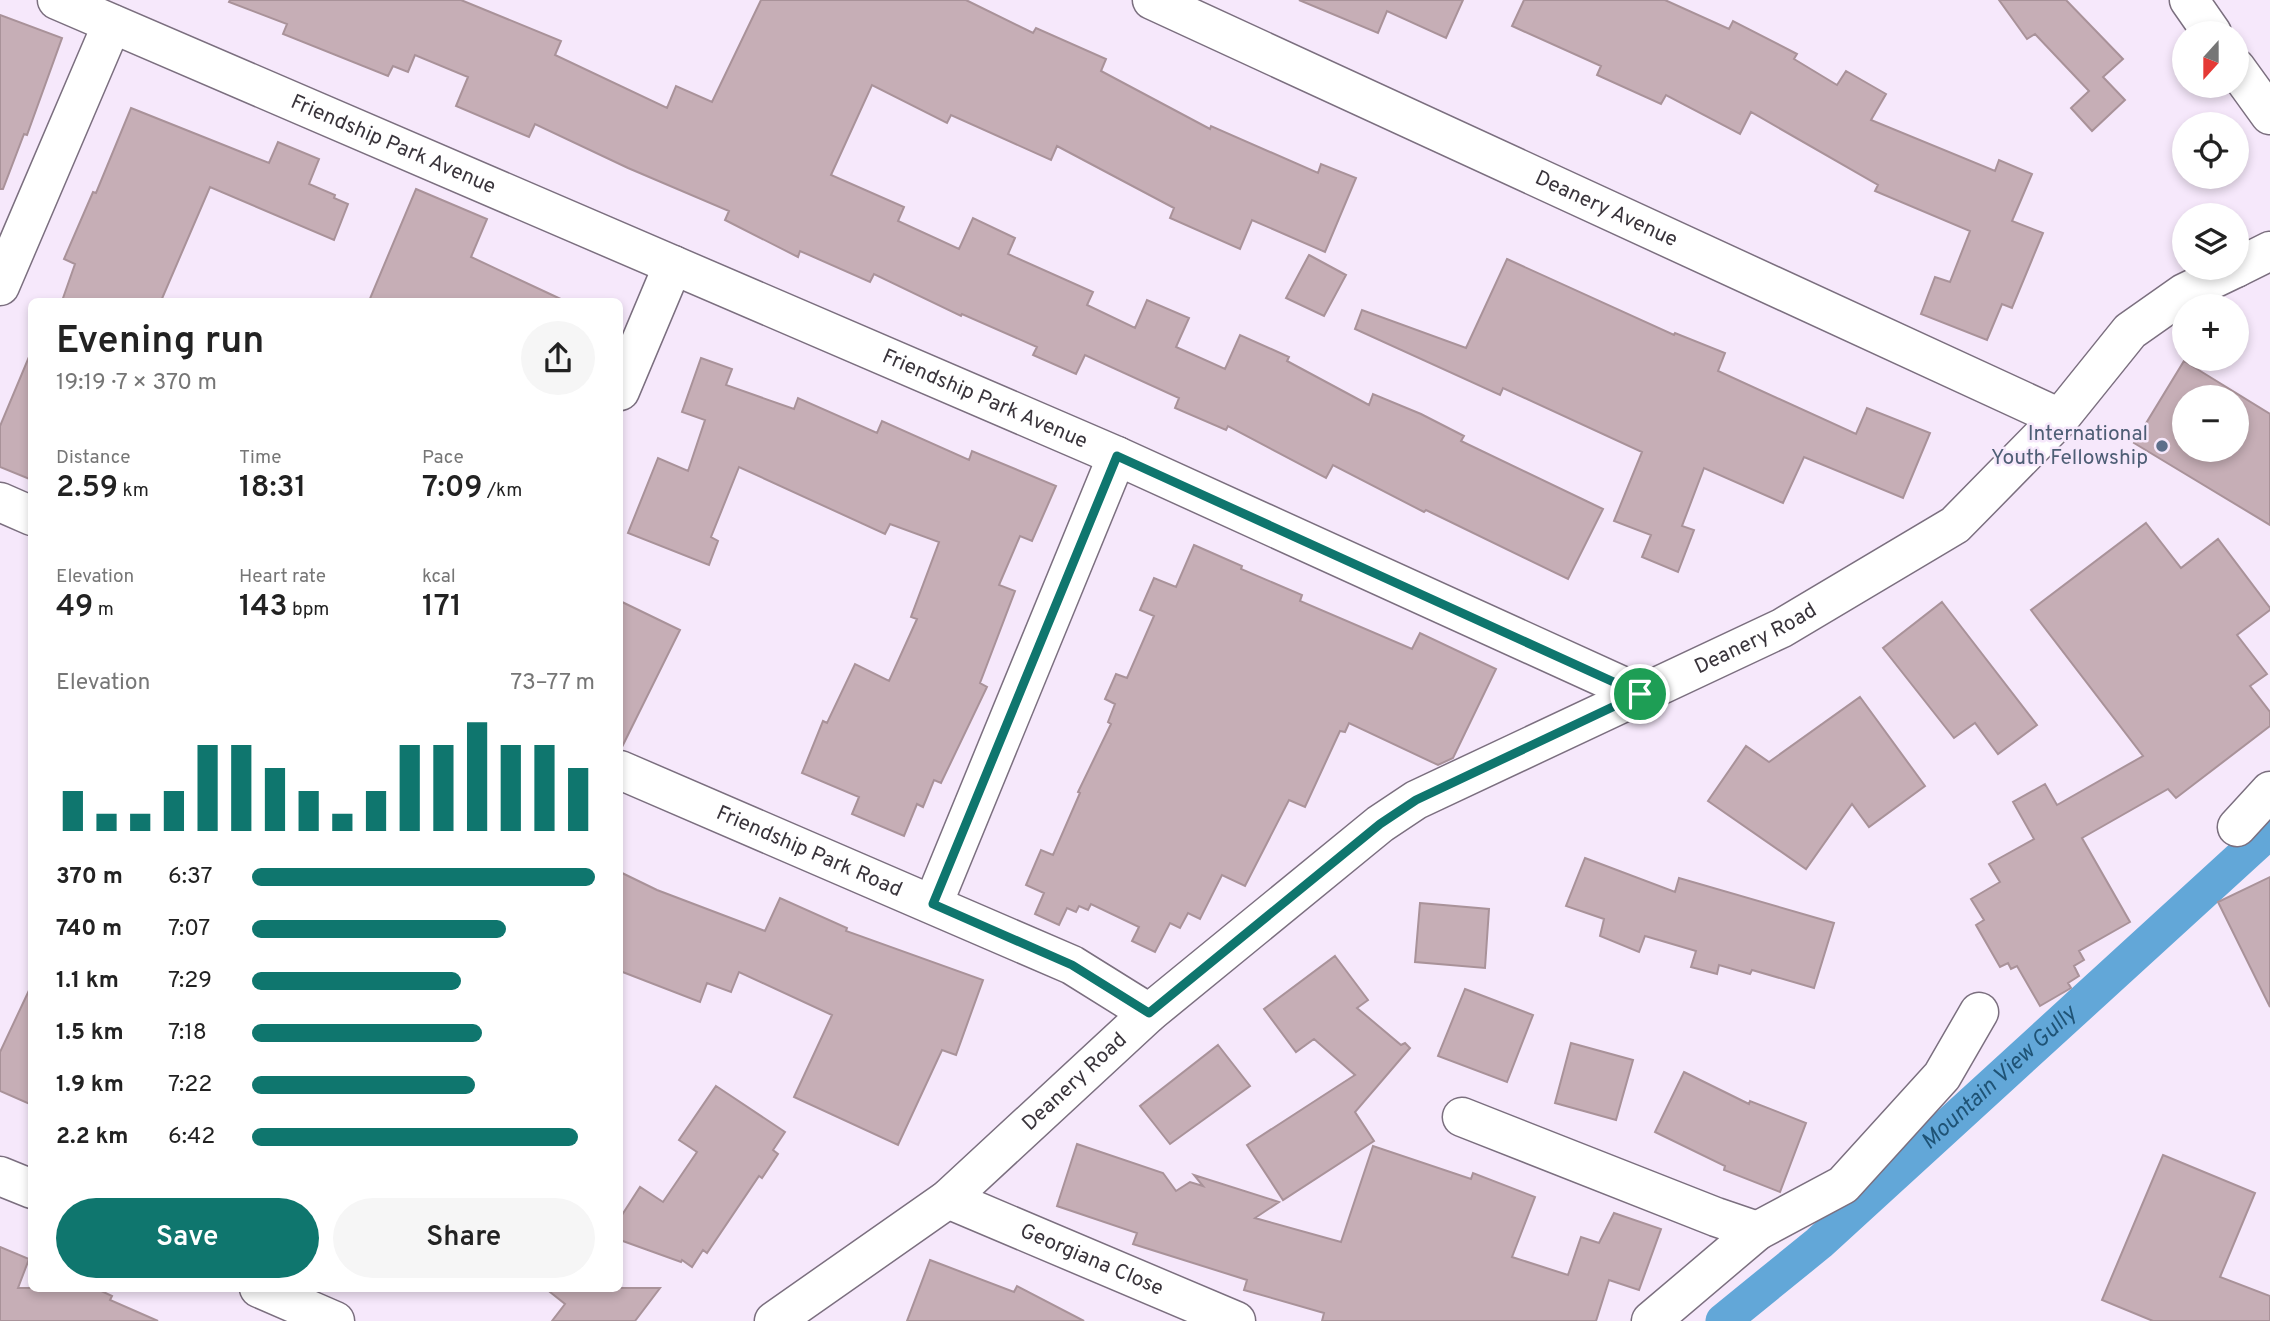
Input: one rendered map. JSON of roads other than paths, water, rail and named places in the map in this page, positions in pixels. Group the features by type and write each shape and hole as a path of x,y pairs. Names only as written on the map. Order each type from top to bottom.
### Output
{"street":[{"name":"Friendship Park Avenue","path":"57,0 1117,456 1640,694"},
{"name":"Deanery Avenue","path":"1152,0 1204,12 2060,418"},
{"path":"2189,0 2204,21"},
{"path":"0,286 112,24"},
{"path":"2249,86 2270,115"},
{"name":"Deanery Road","path":"2249,262 2270,251"},
{"path":"623,384 673,265"},
{"name":"Deanery Road","path":"774,1321 948,1199 1149,1013 1380,824 1416,800 1782,628 1955,525 2060,418 2130,331 2184,293 2211,280"},
{"path":"933,904 1117,456"},
{"path":"0,502 28,514"},
{"name":"Friendship Park Road","path":"623,770 1072,965 1149,1013"},
{"path":"2237,827 2270,790"},
{"path":"1651,1321 1757,1231 1843,1185 1942,1076 1979,1012"},
{"path":"1462,1117 1757,1231"},
{"path":"0,1175 28,1187"},
{"name":"Georgiana Close","path":"948,1199 1236,1321"},
{"path":"268,1292 335,1321"}],"waterway":[{"name":"Mountain View Gully","path":"1723,1321 1819,1243 2270,831"}],"place":[{"name":"International Youth Fellowship","path":"2162,446"}]}
